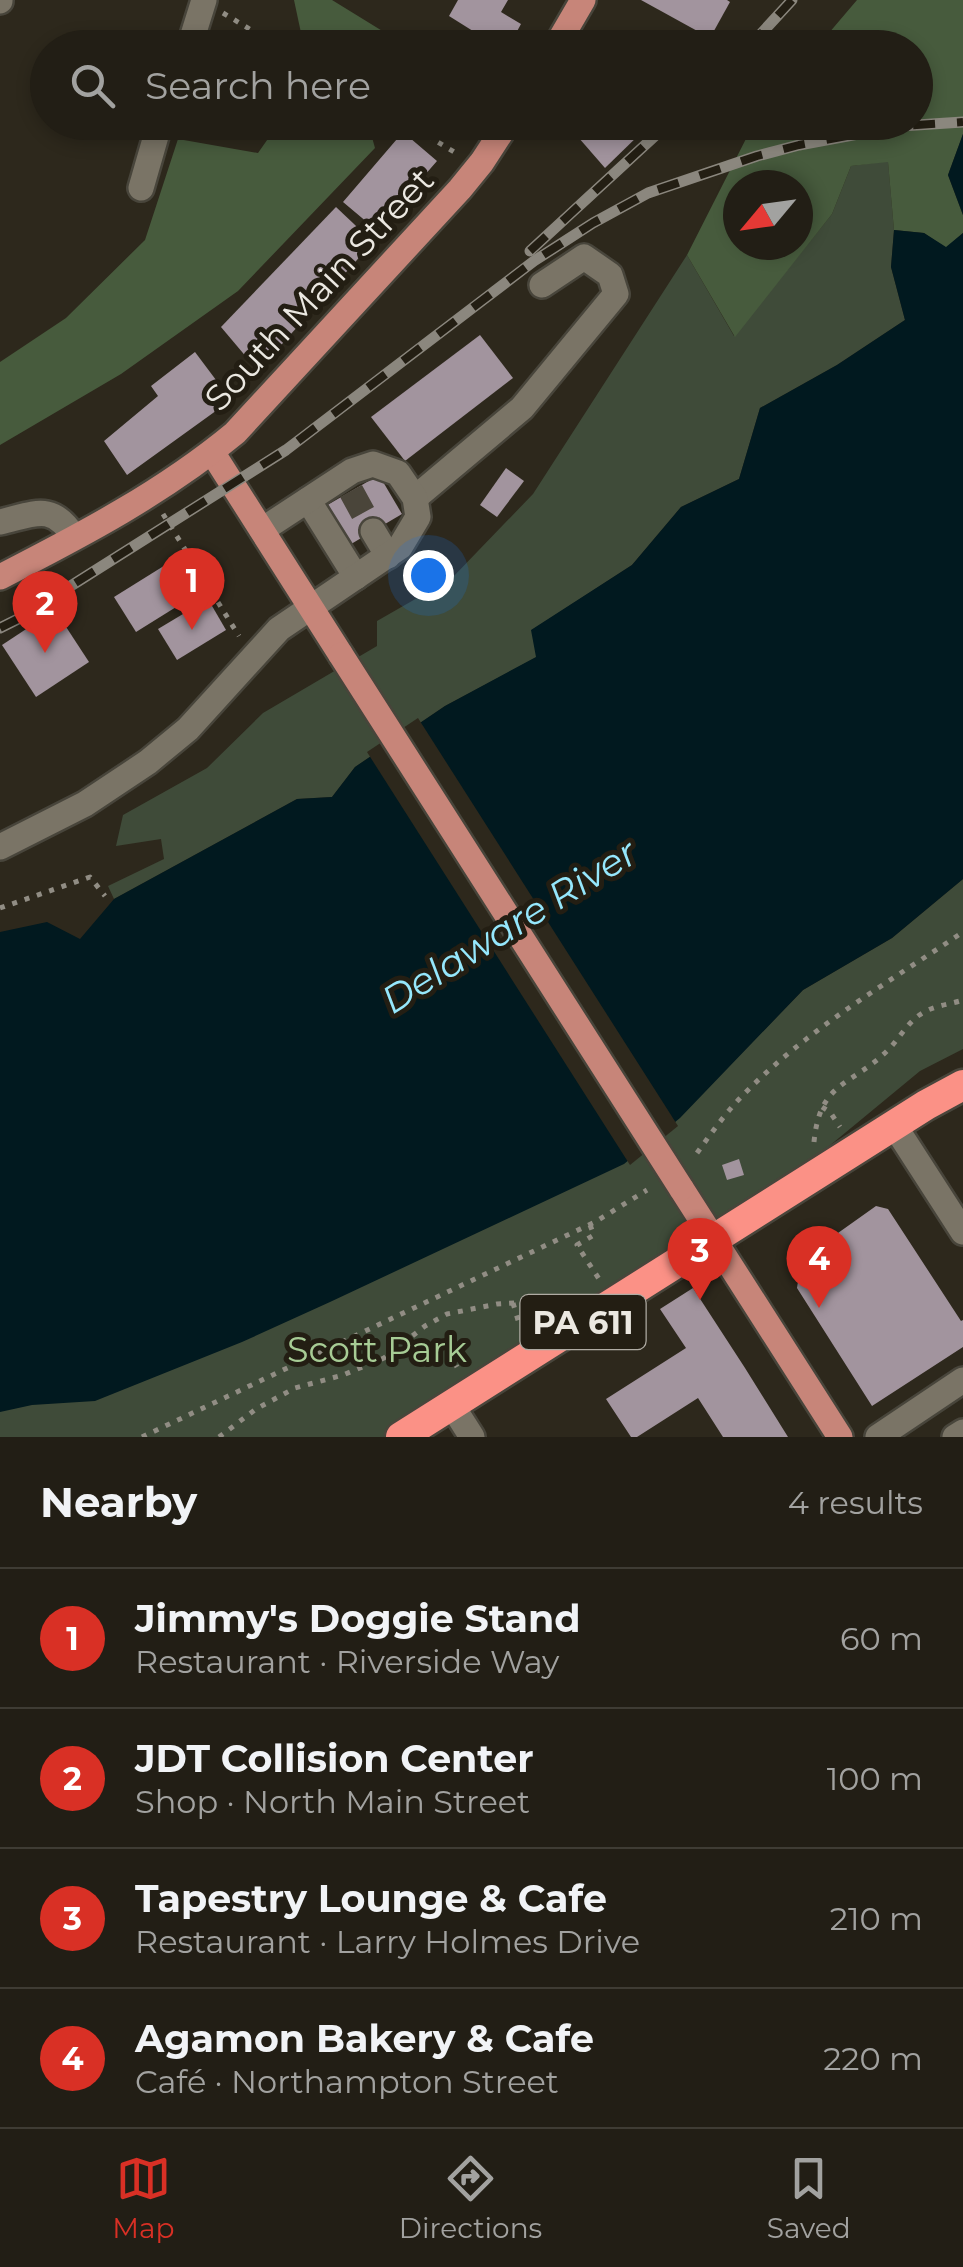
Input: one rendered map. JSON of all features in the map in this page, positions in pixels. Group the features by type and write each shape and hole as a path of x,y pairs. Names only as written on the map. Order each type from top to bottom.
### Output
{"highway":[{"name":"PA 611","path":"400,1437 963,1085"}],"main road":[{"path":"566,30 583,0"},
{"name":"South Main Street","path":"0,577 159,489 212,452 245,422 478,167 496,140"},
{"path":"212,452 840,1437"}],"street":[{"path":"199,30 213,6"},
{"path":"141,188 155,140"},
{"path":"415,498 522,408 616,294 610,276 584,257 542,284"},
{"path":"0,846 85,804 148,762 188,729 280,628 400,548 418,517 415,498 398,473 373,464 352,471 347,484 308,500 262,530"},
{"path":"308,500 356,578"},
{"path":"0,522 50,514 63,520 74,538"},
{"path":"373,531 388,556"},
{"path":"894,1125 963,1232"},
{"path":"878,1437 963,1380"},
{"path":"452,1404 472,1437"},
{"path":"954,1437 963,1432"}],"path":[{"path":"213,6 252,30"},
{"path":"434,140 478,167"},
{"path":"161,511 238,636"},
{"path":"0,908 90,877 105,896"},
{"path":"697,1153 732,1106 791,1052 963,932"},
{"path":"814,1142 822,1107 840,1085 891,1047 912,1020 924,1012 963,1000"},
{"path":"822,1107 840,1126"},
{"path":"142,1437 589,1224 646,1190"},
{"path":"589,1224 594,1234 577,1246 599,1279"},
{"path":"219,1437 256,1409 294,1388 343,1375 384,1358 447,1314 528,1302 549,1309"},
{"path":"513,1304 520,1327"},
{"path":"450,1354 457,1367"}],"green space":[{"path":"294,0 332,0 381,30 300,30"},
{"path":"857,0 963,0 963,134 948,175 963,215 963,233 946,248 924,233 894,230 888,162 851,166 832,214 813,238 813,170 730,170 745,140 933,140 933,30 831,30"},
{"path":"178,140 258,153 267,140 373,140 375,148 238,291 121,374 0,445 0,362 66,318 145,240"},
{"path":"888,161 894,230 891,267 905,320 837,365 760,408 739,479 681,507 632,565 532,630 537,657 445,706 355,767 332,797 297,799 114,899 108,886 164,859 161,839 116,846 123,815 207,768 263,713 377,646 377,621 452,578 533,494 687,255 734,336 795,260 813,260 813,238 832,214 851,166"},
{"path":"723,184 723,260 796,260 735,337 687,255"},
{"name":"Scott Park","path":"963,879 963,1049 920,1071 714,1241 401,1437 0,1437 0,1387 696,1100 803,990 892,938"}],"water":[{"path":"963,134 963,215 948,175"},
{"name":"Delaware River","path":"894,230 924,233 946,247 963,233 963,879 892,938 803,990 680,1118 624,1164 242,1342 95,1401 32,1405 0,1412 0,932 47,922 80,939 114,899 297,799 332,797 355,767 445,706 536,657 531,630 632,565 681,507 739,479 760,408 837,365 905,320 891,267"}],"pier":[{"path":"418,718 678,1126 630,1165 367,752"}],"building":[{"path":"458,0 508,0 501,12 521,24 518,30 471,30 449,16"},
{"path":"641,0 730,2 714,30 695,30"},
{"path":"396,140 412,140 437,161 390,215 382,208 368,223 343,202"},
{"path":"581,140 634,140 605,168"},
{"path":"336,207 373,242 258,371 221,327"},
{"path":"480,335 513,378 405,461 371,417"},
{"path":"195,352 231,400 127,475 104,441 158,396 151,386"},
{"path":"506,468 524,481 497,517 480,505"},
{"path":"379,475 402,514 346,547 324,507"},
{"path":"183,554 205,589 136,632 114,597"},
{"path":"208,599 226,630 177,660 158,629"},
{"path":"55,610 89,662 36,697 2,645"},
{"path":"739,1159 744,1175 727,1180 722,1165"},
{"path":"876,1206 888,1209 963,1320 963,1347 872,1406 797,1288 800,1268 809,1261 807,1255"},
{"path":"693,1288 788,1437 723,1437 698,1398 637,1437 631,1437 606,1399 686,1348 660,1309"}],"tunnel":[{"path":"351,491 373,531"}],"railway":[{"path":"764,30 792,0"},
{"path":"933,124 963,122"},
{"path":"530,251 650,140"},
{"path":"0,628 286,450 534,261 593,223 648,193 757,156 826,140"}],"place":[{"name":"Jimmy's Doggie Stand","path":"192,630"},
{"name":"JDT Collision Center","path":"45,653"},
{"name":"Tapestry Lounge & Cafe","path":"700,1300"},
{"name":"Agamon Bakery & Cafe","path":"819,1308"}]}
